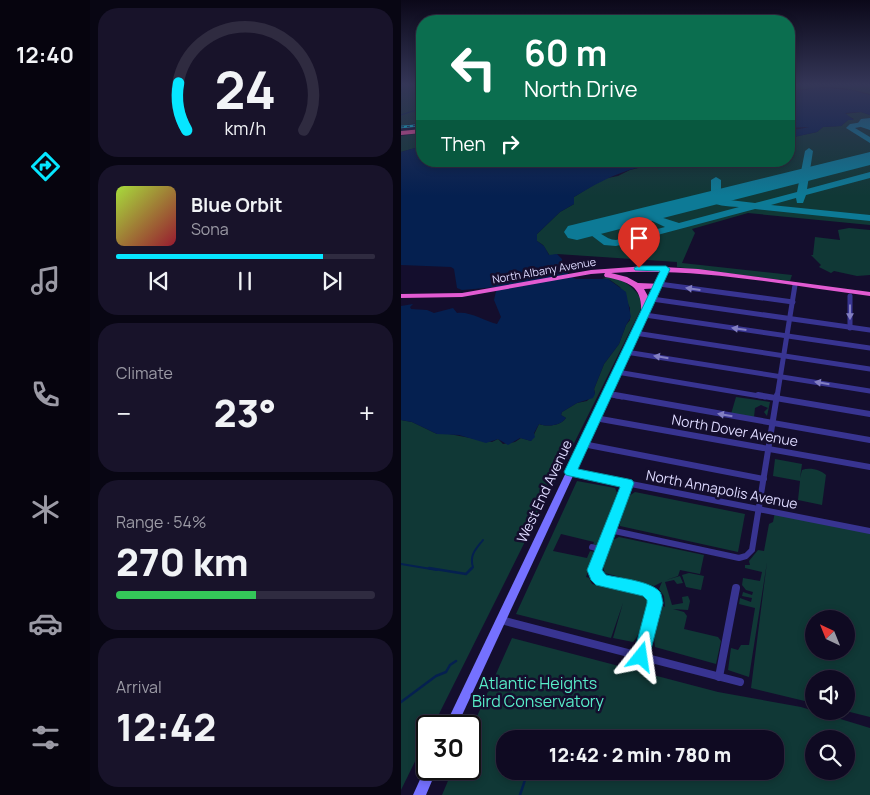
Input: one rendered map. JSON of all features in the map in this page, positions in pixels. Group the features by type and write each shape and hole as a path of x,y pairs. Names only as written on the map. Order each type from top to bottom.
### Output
{"highway":[{"path":"401,132 416,131"},
{"name":"North Albany Avenue","path":"401,298 456,299 585,275 665,271 870,294"},
{"path":"585,275 620,276 634,285 645,297 645,315"},
{"path":"634,285 645,287 659,285"},
{"name":"North Albany Avenue","path":"795,286 870,298"}],"main road":[{"name":"West End Avenue","path":"456,715 665,271"},
{"path":"419,795 426,780"}],"street":[{"path":"659,285 793,302"},
{"path":"610,530 717,556 741,558 749,554 769,449 795,286"},
{"path":"850,296 850,328"},
{"path":"652,299 870,330"},
{"path":"645,315 870,348"},
{"path":"635,333 870,369"},
{"path":"626,352 870,391"},
{"path":"617,372 870,414"},
{"path":"607,394 870,440"},
{"name":"North Dover Avenue","path":"595,418 870,467"},
{"path":"583,444 764,478"},
{"name":"North Annapolis Avenue","path":"570,472 870,531"},
{"path":"628,483 595,570 598,578 647,591 655,598 641,657"},
{"path":"591,549 601,551"},
{"path":"719,677 736,588"},
{"path":"501,620 740,682"}],"green space":[{"path":"401,122 416,122 416,123 401,126"},
{"path":"846,122 870,122 870,225 748,213 692,229 695,233 682,263 792,275 790,281 677,267 677,262 557,254 550,256 543,245 537,241 537,234 560,212 574,204 574,197 603,179 618,176 642,167 795,167 795,137 817,132 823,127 841,126"},
{"path":"416,134 416,148 401,152 401,136"},
{"path":"849,228 870,230 870,275 857,276 834,271 831,273 819,267 821,265 811,255 813,255 815,237 840,240 838,230"},
{"path":"609,277 621,280 632,287 644,303 438,715 416,715 416,759 401,790 401,420 412,422 437,434 449,434 492,442 498,439 503,444 515,442 521,438 531,441 539,424 554,425 561,423 566,418 561,415 562,412 577,403 587,401 595,393 594,389 604,364 619,344 626,325 630,320 630,308 620,287 610,280 602,278"},
{"path":"736,397 770,402 767,416 764,412 768,408 761,405 755,408 754,417 731,414"},
{"path":"775,459 802,464 800,478 802,470 805,469 815,470 826,475 822,505 798,500 800,481 773,476"},
{"path":"577,481 615,488 617,493 596,548 592,547 594,542 561,534 553,551 587,558 590,551 595,552 586,577 589,578 592,584 646,597 647,607 644,620 639,634 633,642 613,638 623,603 611,638 516,614"},
{"path":"635,492 745,514 738,552 620,526 629,496"},
{"path":"775,512 870,531 870,717 855,713 855,670 805,670 805,701 751,688 767,562 749,677 728,670 731,648 738,650 741,645 749,645 755,608 739,604 740,598 751,602 752,598 742,596 743,592 752,595 753,592 746,590 742,585 743,578 760,581 762,572 745,568 745,565 750,565 749,561 758,550 764,551 769,524 773,522"},
{"path":"619,537 704,555 700,574 680,570 678,576 666,580 680,576 683,583 677,584 674,580 665,582 672,605 683,603 682,597 688,596 690,601 688,610 673,609 684,612 687,616 684,629 718,637 721,641 716,664 655,647 654,638 663,606 665,607 664,596 659,589 662,582 654,586 605,573 603,567 613,540"},
{"path":"689,573 704,576 701,590 686,587 682,575"},
{"name":"Atlantic Heights Bird Conservatory","path":"512,638 718,692 801,707 805,708 805,720 844,720 870,728 870,795 442,795 448,780 481,780 481,715 478,715"}],"water":[{"path":"795,122 846,122 841,126 823,127 817,132 795,137 795,130 809,127 795,128"},
{"path":"416,148 416,167 643,167 608,178 574,197 574,204 560,212 537,234 537,241 544,246 549,255 557,254 562,259 562,265 568,270 568,275 576,279 608,279 626,292 631,317 619,344 604,364 594,389 595,394 593,398 577,403 562,412 561,415 566,418 561,423 550,426 539,424 534,433 535,437 531,441 520,438 508,445 498,439 486,443 459,435 437,434 412,422 401,420 401,306 413,304 410,307 411,309 427,310 434,313 453,308 457,313 472,315 497,324 501,317 494,300 497,287 462,290 457,288 454,269 451,267 401,265 401,152"}],"waterway":[{"path":"429,568 466,574 473,567 472,559 474,552 483,540"},
{"path":"401,564 437,570"},
{"path":"401,702 436,676 446,672 450,665 456,661"},
{"path":"520,795 525,780"}],"taxiway":[{"path":"868,123 850,128 870,141"},
{"path":"801,193 809,151"},
{"path":"801,193 870,175"},
{"path":"716,180 716,194 712,198 718,202 755,206"},
{"path":"755,206 801,193"},
{"path":"800,201 801,193"},
{"path":"588,229 608,243 616,243 755,206"},
{"path":"755,206 870,218"},
{"path":"653,213 652,217 655,219 679,226"}],"runway":[{"path":"577,232 870,158"}],"railway":[{"path":"401,127 416,126"}],"route":[{"path":"639,268 666,269 570,472 628,483 595,570 596,576 601,580 651,592 654,596 655,603 641,657"}]}
